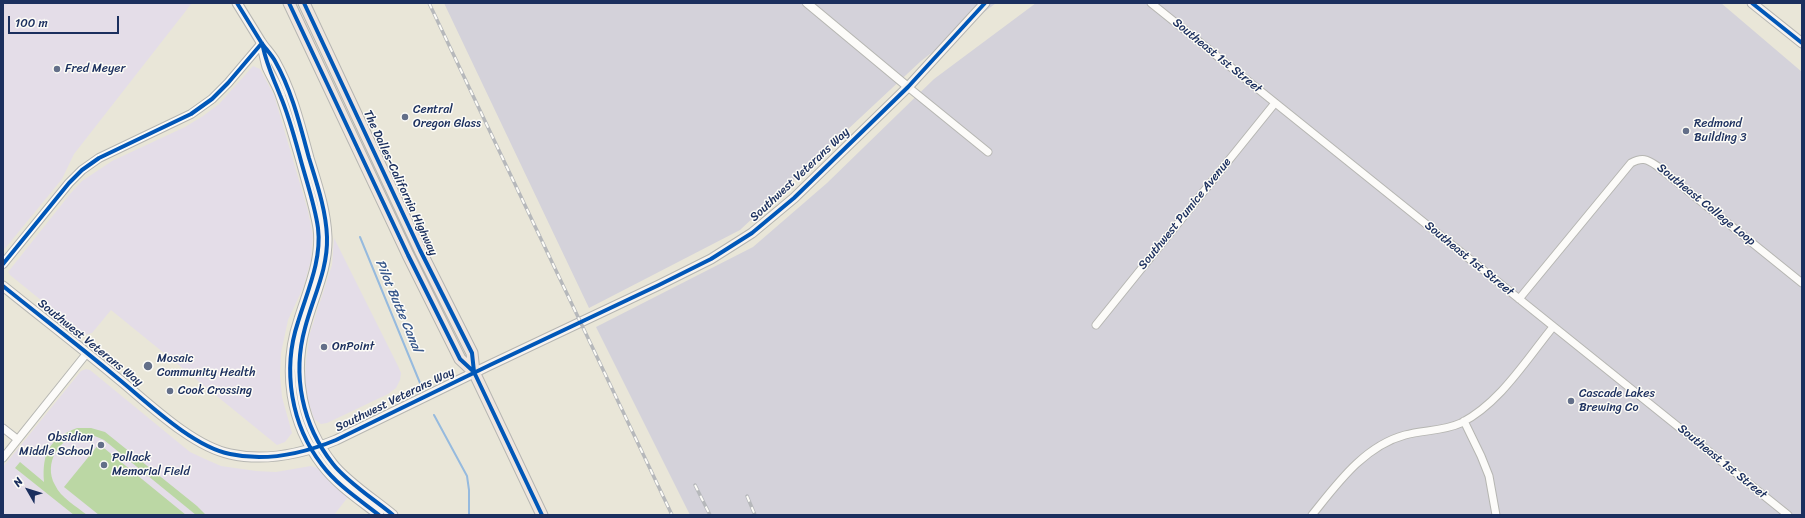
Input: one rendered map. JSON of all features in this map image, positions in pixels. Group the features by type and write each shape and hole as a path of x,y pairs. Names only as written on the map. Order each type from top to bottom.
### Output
{"highway":[{"name":"The Dalles-California Highway","path":"289,3 408,255 460,359 474,372"},
{"name":"The Dalles-California Highway","path":"304,3 420,250 472,354 474,372 542,515"},
{"path":"327,83 342,93 346,91"}],"main road":[{"path":"237,3 275,61 288,91 304,139 325,215 327,238 325,267 305,327 299,359 302,398 305,412 321,446 334,465 393,515"},
{"name":"Southwest Veterans Way","path":"3,286 175,424 211,448 229,454 248,457 283,456 312,449 659,286 711,259 752,233 794,198 908,87 985,3"},
{"path":"1752,3 1802,43"},
{"path":"262,43 267,66 281,95 295,141 314,207 318,229 317,256 314,272 293,335 290,380 293,401 297,416 312,449 323,466 338,481 379,515"}],"street":[{"path":"807,3 988,152"},
{"name":"Southeast 1st Street","path":"1151,3 1788,515"},
{"path":"3,264 69,183 82,170 100,158 191,114 212,99 228,83 262,43"},
{"name":"Southwest Pumice Avenue","path":"1096,325 1275,103"},
{"name":"Southeast College Loop","path":"1519,299 1631,163 1643,158 1657,166 1802,283"},
{"path":"1312,515 1347,472 1384,443 1404,435 1437,429 1464,421 1489,404 1507,385 1553,327"},
{"path":"3,458 87,353"},
{"path":"1464,421 1489,476 1496,515"},
{"path":"3,428 17,439"}],"shaded area":[{"path":"3,3 192,3 74,154 62,179 3,251"},
{"path":"444,3 996,3 921,61 740,230 589,308"},
{"path":"1036,3 1721,3 1802,72 1802,515 690,515 596,327 753,247 827,183 934,79"},
{"path":"253,66 260,69 274,95 308,211 313,236 311,260 303,288 288,320 281,353 280,375 282,397 292,433 285,442 277,445 111,310 92,333 84,335 8,272 82,181 112,161 185,127 203,116 219,104"},
{"path":"334,238 401,373 400,380 396,388 388,394 327,423 321,424 314,419 308,400 305,379 306,361 310,333 332,265"},
{"name":"Obsidian Middle School","path":"86,369 90,370 190,452 221,466 256,471 276,472 311,466 317,468 348,497 334,515 3,515 3,467 81,371"}],"green space":[{"path":"77,428 91,428 105,432 197,506 206,515 196,515 104,440 86,435 67,440 60,446 52,460 52,477 58,490 65,498 87,515 74,515 15,468 20,462 44,482 44,463 49,448 67,432"},
{"name":"Pollack Memorial Field","path":"99,444 186,515 99,515 64,487"}],"waterway":[{"name":"Pilot Butte Canal","path":"360,237 420,383"},
{"name":"Pilot Butte Canal","path":"434,415 467,476 469,490 469,515"}],"railway":[{"path":"429,3 672,515"},
{"path":"695,485 710,515"},
{"path":"747,496 755,515"}],"cycle path":[{"path":"237,3 261,42 275,61 291,96 321,197 325,217 327,249 323,272 308,317 301,346 300,381 302,399 307,416 322,449 339,471 353,484 393,515"},
{"path":"289,3 408,255 460,359 474,372 542,515"},
{"path":"304,3 420,250 472,353 474,372"},
{"path":"3,286 155,410 200,442 230,454 243,456 270,457 297,453 336,440 659,285 711,259 752,233 794,198 908,87 985,3"},
{"path":"1752,3 1802,43"},
{"path":"3,264 69,183 82,170 99,158 191,114 212,99 228,83 262,43"},
{"path":"263,47 268,66 292,128 313,203 317,220 319,240 313,276 293,340 290,378 292,396 303,433 311,449 322,465 349,492 379,515"}],"place":[{"name":"Fred Meyer","path":"57,69"},
{"name":"Central Oregon Glass","path":"405,117"},
{"name":"Redmond Building 3","path":"1686,131"},
{"name":"OnPoint","path":"324,347"},
{"name":"Mosaic Community Health","path":"148,366"},
{"name":"Cook Crossing","path":"170,391"},
{"name":"Cascade Lakes Brewing Co","path":"1571,401"},
{"name":"Obsidian Middle School","path":"101,445"},
{"name":"Pollack Memorial Field","path":"104,465"}]}
